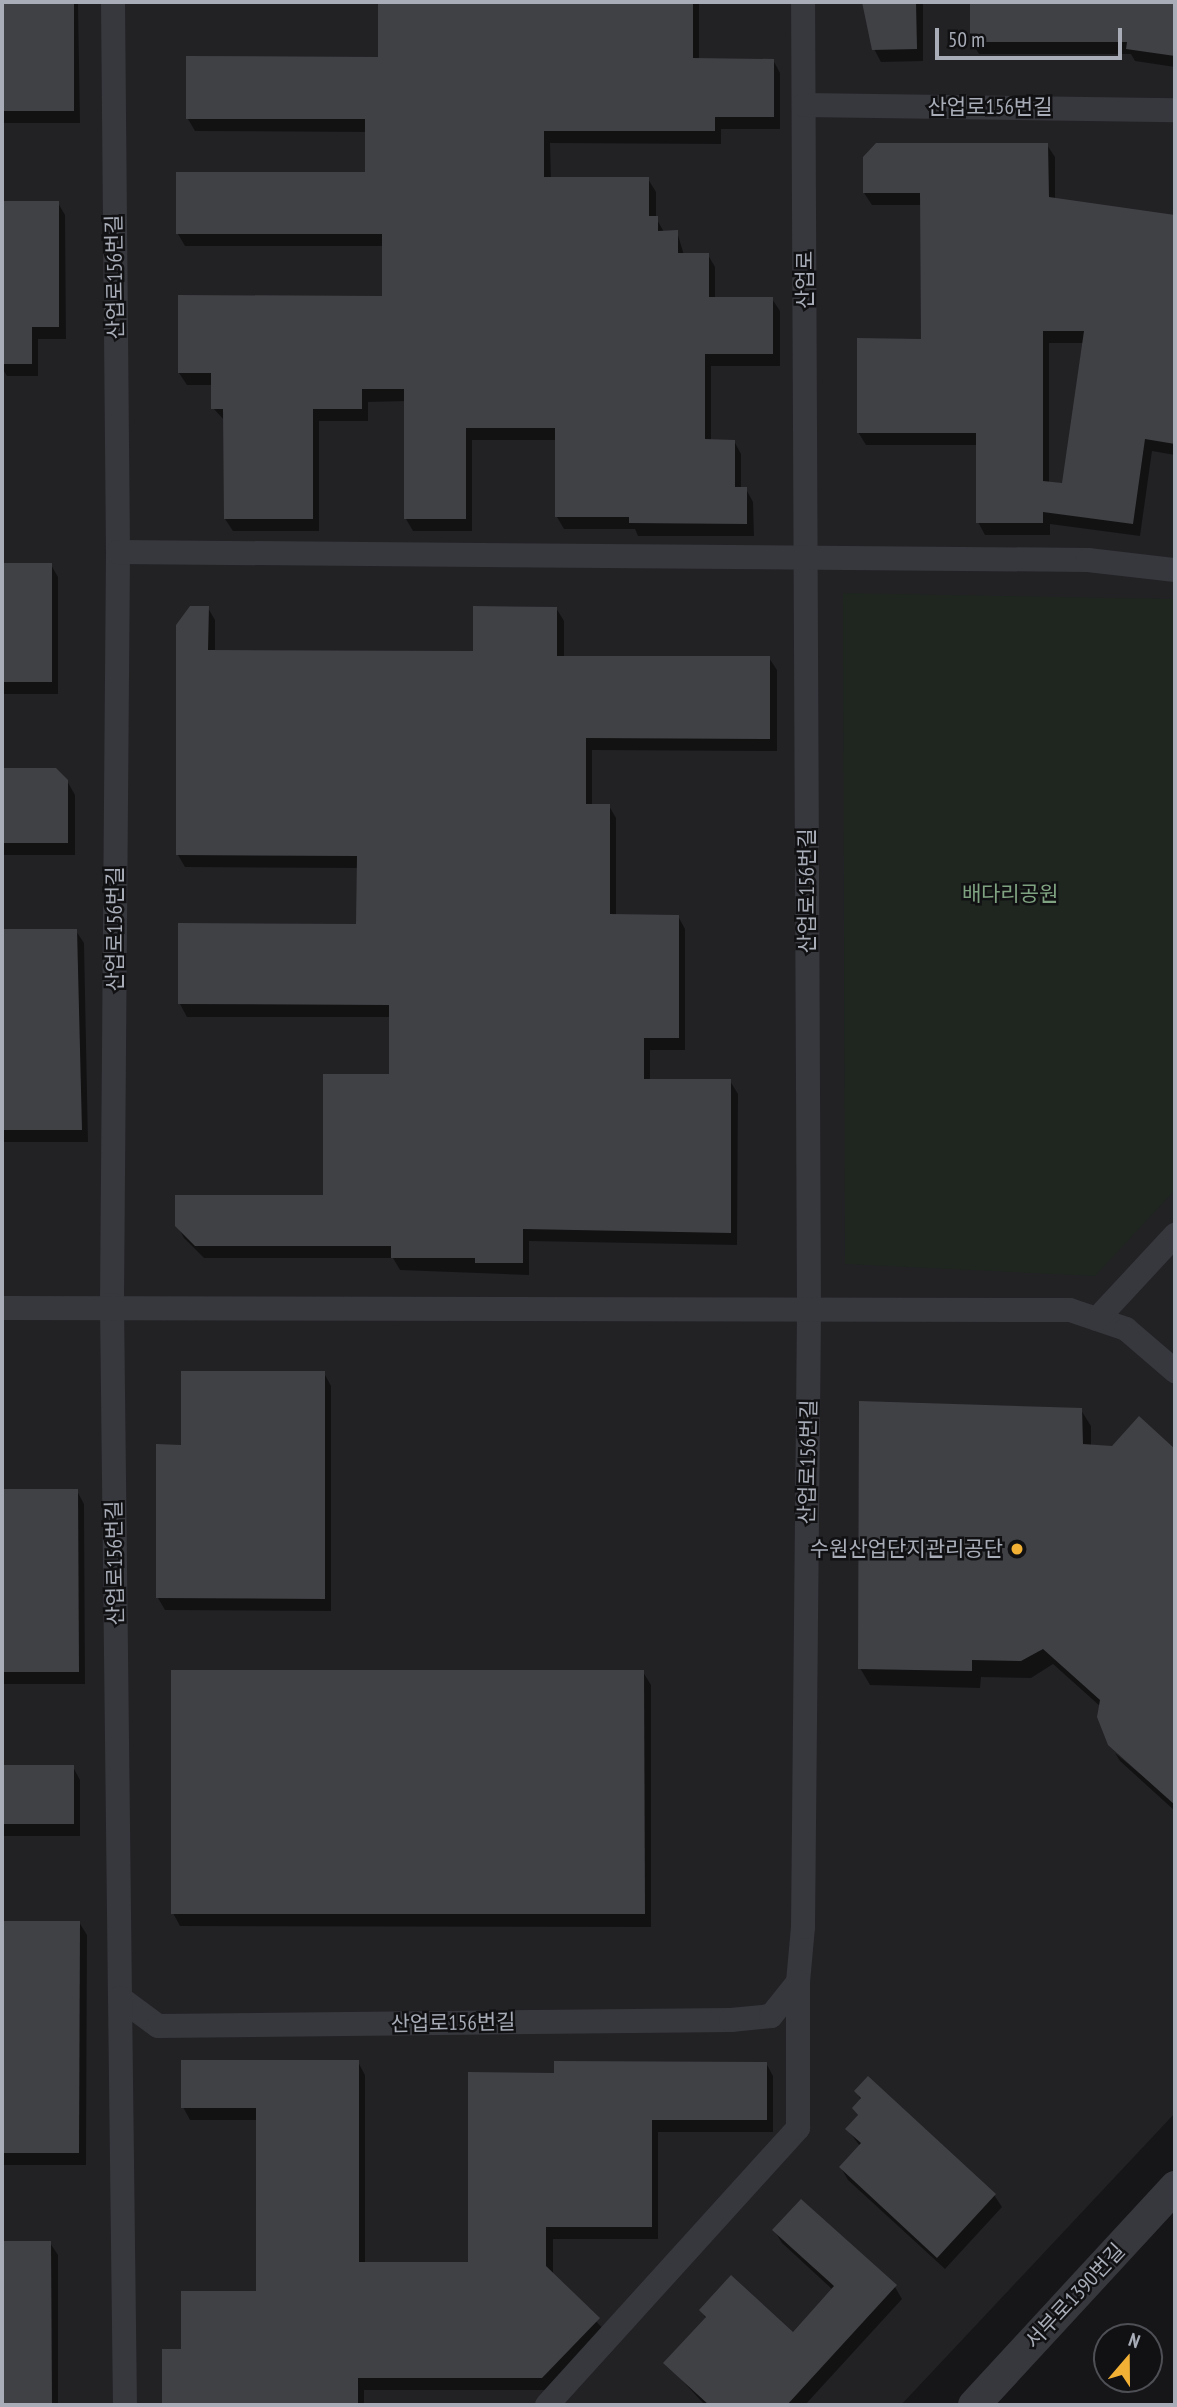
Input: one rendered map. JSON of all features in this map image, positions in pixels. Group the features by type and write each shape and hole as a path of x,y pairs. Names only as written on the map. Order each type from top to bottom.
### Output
{"street":[{"name":"산업로156번길","path":"113,2 118,552 112,1305 120,1998 158,2026 732,2020 771,2016 798,1982 803,1927 809,1309 806,558"},
{"name":"산업로","path":"803,2 806,558"},
{"name":"산업로156번길","path":"804,105 1175,110"},
{"path":"118,552 1088,560 1175,570"},
{"path":"1097,1319 1175,1235"},
{"path":"2,1308 112,1305 1070,1310 1126,1329 1175,1371"},
{"path":"547,2405 798,2128 798,1982"},
{"path":"120,1998 125,2405"},
{"name":"서부로1390번길","path":"974,2405 1175,2187"}],"shaded area":[{"path":"2,2 1175,2 1175,2113 901,2405 2,2405"}],"green space":[{"name":"배다리공원","path":"843,593 1175,599 1175,1190 1095,1276 845,1264"}],"building":[{"path":"2,2 74,2 74,111 2,111"},
{"path":"378,2 693,2 693,58 774,59 774,117 715,117 715,131 544,131 544,177 649,177 649,216 658,216 658,231 678,230 678,253 709,253 709,297 773,297 773,354 705,354 705,439 735,440 735,487 747,487 747,524 629,523 629,517 555,517 555,428 466,428 466,519 404,519 404,389 362,389 362,409 313,409 313,519 224,519 223,409 211,409 211,373 178,373 178,295 382,296 382,234 176,234 176,172 365,172 365,119 186,119 186,56 378,57"},
{"path":"862,2 916,2 917,49 872,50"},
{"path":"970,2 1175,2 1175,56 1126,49 1127,42 970,42"},
{"path":"876,143 1048,143 1049,197 1175,215 1175,444 1145,439 1133,524 1043,512 1043,523 976,523 976,433 857,433 857,338 921,339 920,193 863,193 863,157","holes":["1043,331 1084,331 1062,483 1043,481"]},
{"path":"2,201 59,201 59,327 32,327 32,364 2,364"},
{"path":"2,563 52,563 52,682 2,682"},
{"path":"190,606 209,606 208,650 473,651 473,606 557,607 557,656 770,656 770,739 586,738 586,804 610,804 610,914 679,915 679,1038 644,1038 644,1079 731,1079 731,1233 523,1229 523,1263 475,1263 475,1258 391,1258 391,1246 195,1246 175,1226 175,1195 323,1195 323,1074 389,1074 389,1005 178,1004 178,923 356,924 357,856 176,855 176,625"},
{"path":"2,768 56,768 68,780 68,843 2,843"},
{"path":"2,929 77,929 82,1130 2,1130"},
{"path":"181,1371 325,1371 325,1599 156,1598 156,1444 181,1445"},
{"name":"수원산업단지관리공단","path":"859,1401 1082,1408 1083,1444 1112,1446 1139,1416 1175,1449 1175,1805 1108,1745 1097,1717 1100,1700 1043,1649 1021,1661 972,1660 972,1671 858,1669"},
{"path":"2,1489 78,1489 79,1672 2,1672"},
{"path":"171,1670 644,1670 645,1914 171,1914"},
{"path":"2,1765 74,1765 74,1824 2,1824"},
{"path":"2,1921 80,1921 79,2153 2,2153"},
{"path":"181,2060 359,2060 359,2262 468,2262 468,2072 554,2073 554,2061 767,2062 767,2120 652,2120 652,2227 546,2227 546,2266 600,2318 542,2378 358,2378 358,2405 162,2403 162,2349 181,2349 181,2291 256,2291 256,2108 181,2108"},
{"path":"868,2076 996,2194 937,2258 839,2167 861,2143 845,2129 858,2115 852,2108 861,2098 854,2091"},
{"path":"801,2199 897,2285 787,2405 709,2405 663,2363 706,2317 699,2310 731,2275 793,2332 834,2286 772,2230"},
{"path":"2,2241 51,2241 52,2405 2,2405"}],"place":[{"name":"수원산업단지관리공단","path":"1017,1549"}]}
